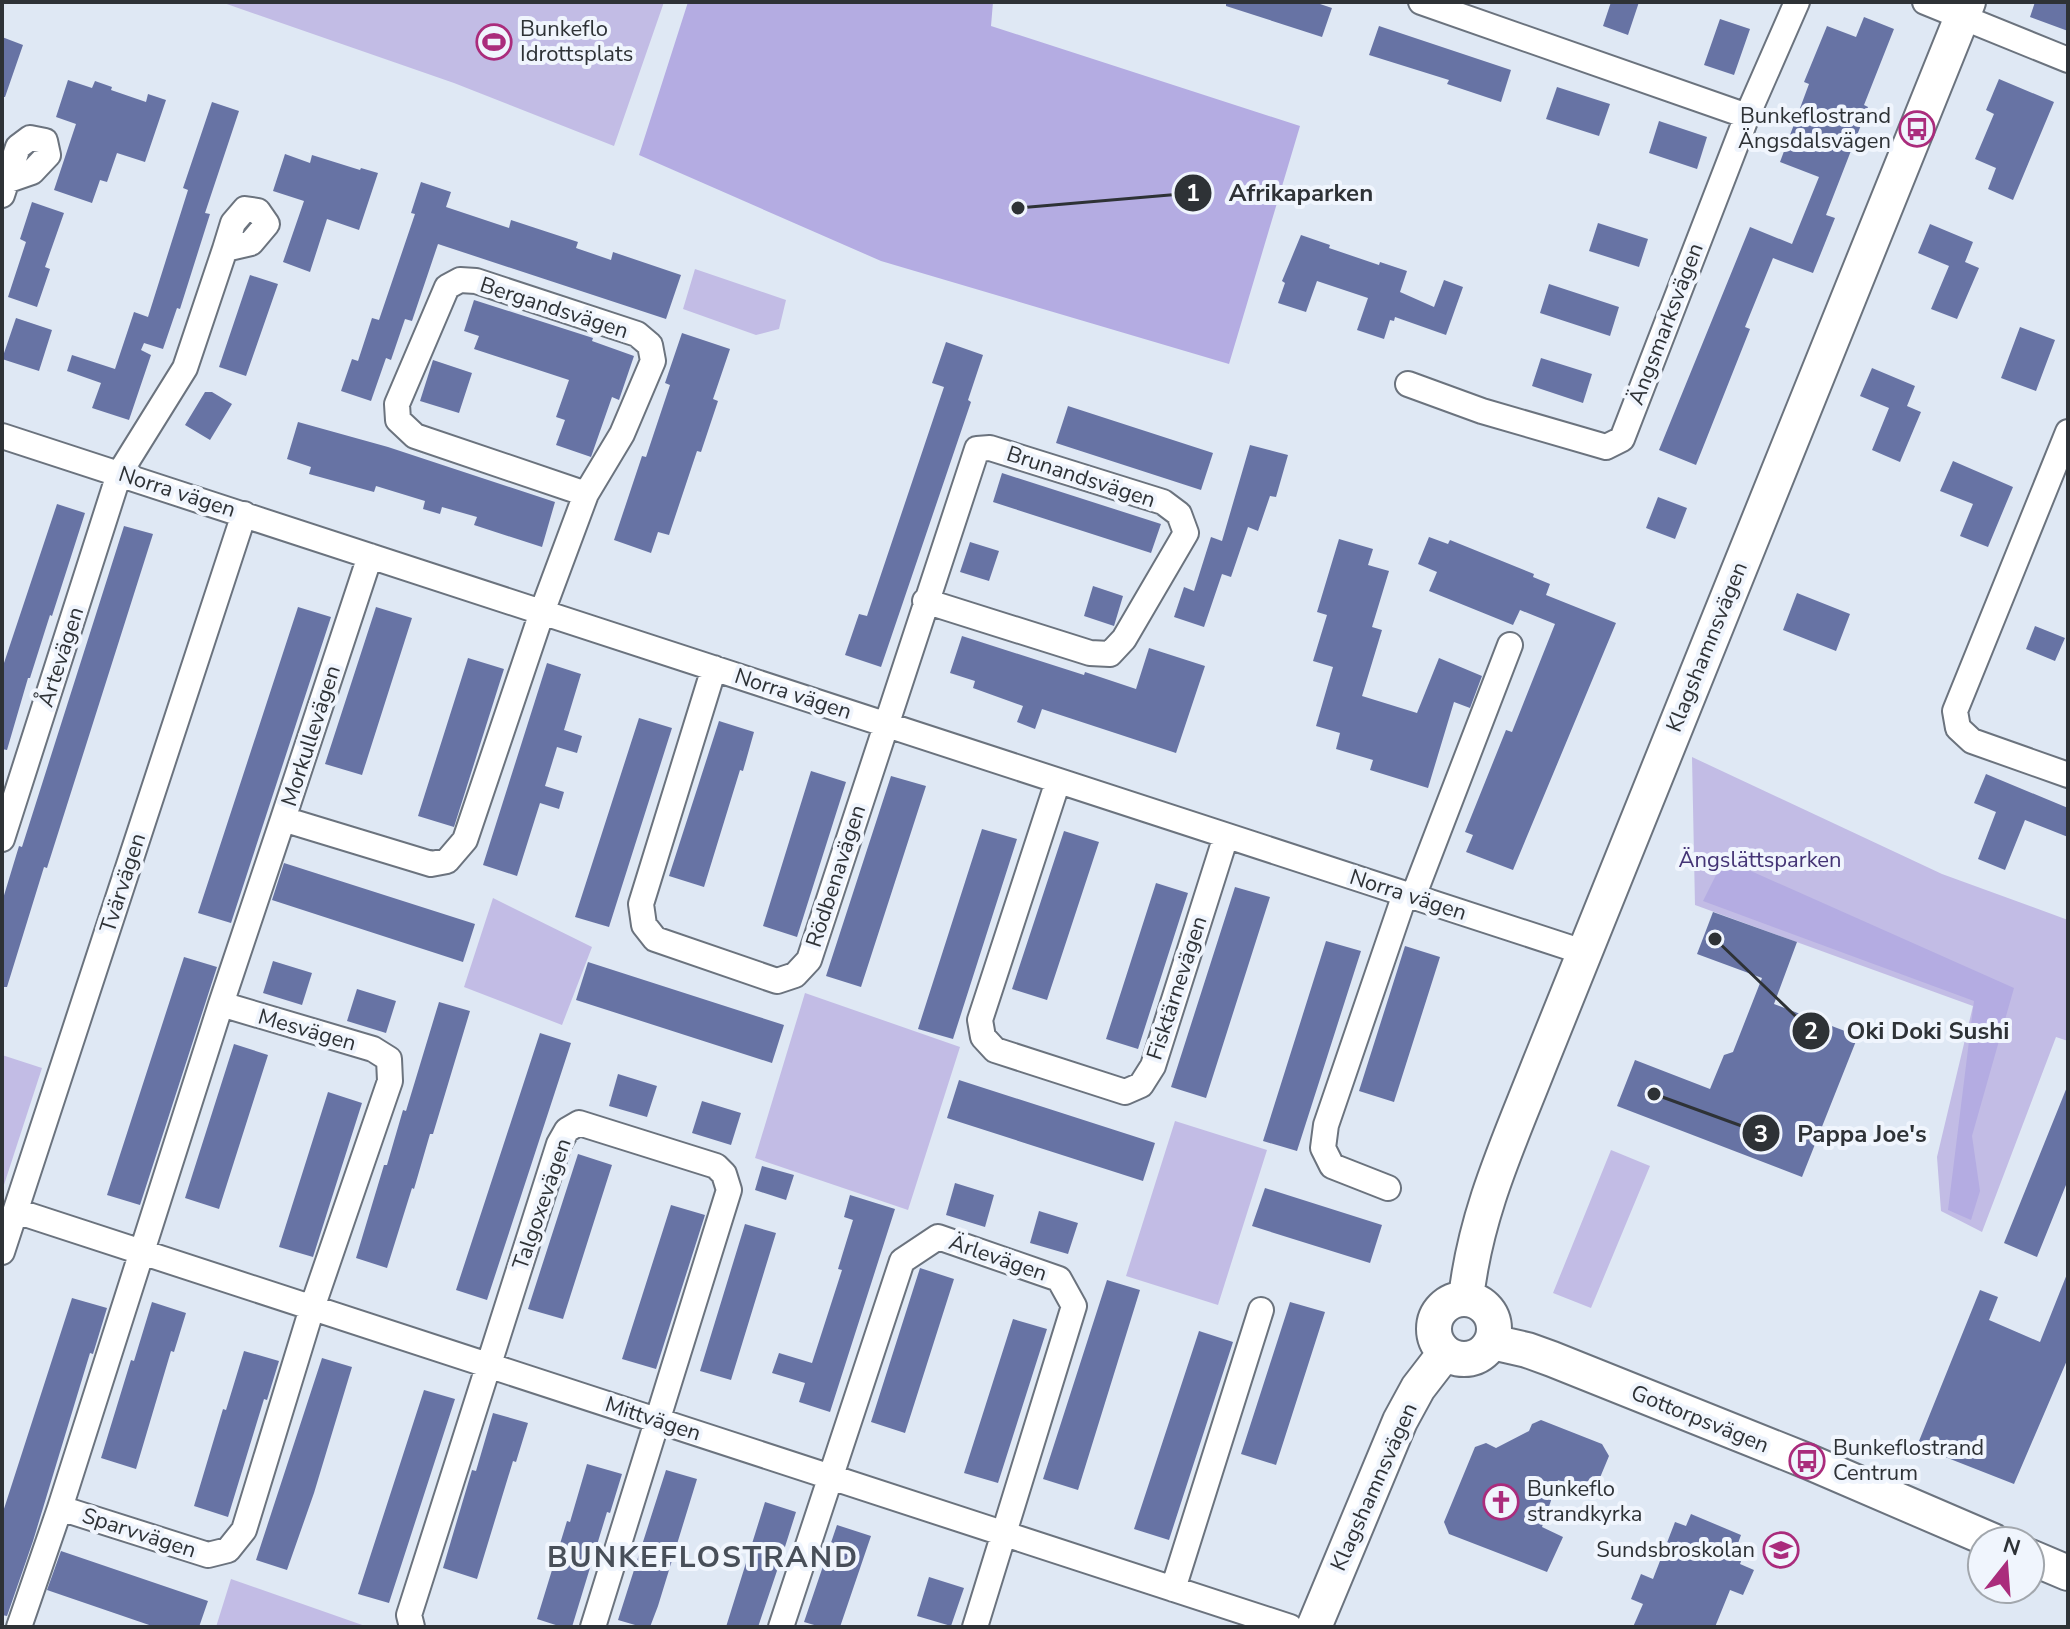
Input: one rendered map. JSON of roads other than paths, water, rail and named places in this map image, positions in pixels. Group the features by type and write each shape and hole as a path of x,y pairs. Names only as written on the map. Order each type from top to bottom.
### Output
{"street":[{"path":"1421,2 1747,116"},
{"name":"Ängsmarksvägen","path":"1408,384 1482,411 1606,447 1622,439 1747,116 1797,2"},
{"path":"1925,2 1965,10 2068,60"},
{"name":"Klagshamnsvägen","path":"1466,1299 1481,1215 1583,952 1965,10"},
{"name":"Årtevägen","path":"2,839 119,474 185,368 225,249"},
{"name":"Bergandsvägen","path":"542,612 586,494 622,434 653,361 650,345 637,334 476,281 460,280 447,287 397,404 398,420 415,436 586,494"},
{"path":"2068,432 1955,711 1958,728 1972,741 2068,775"},
{"name":"Norra vägen","path":"2,436 1583,952"},
{"name":"Brunandsvägen","path":"885,724 925,601 977,449 990,448 1163,502 1179,514 1186,533 1124,639 1110,654 1090,653 925,601"},
{"name":"Tvärvägen","path":"2,1252 244,514"},
{"name":"Morkullevägen","path":"370,556 283,819 431,864 447,861 465,840 542,612"},
{"path":"1388,1188 1332,1166 1323,1148 1326,1125 1409,895 1510,645"},
{"name":"Rödbenavägen","path":"714,668 641,904 644,925 655,939 777,981 795,975 809,960 885,724"},
{"name":"Fisktärnevägen","path":"1058,781 980,1020 983,1037 995,1050 1125,1092 1141,1085 1153,1066 1226,836"},
{"path":"142,1252 283,819"},
{"name":"Mesvägen","path":"221,1004 373,1049 389,1059 390,1081 312,1308"},
{"name":"Talgoxevägen","path":"412,1627 409,1615 559,1144 567,1130 579,1123 716,1166 724,1174 729,1190 593,1627"},
{"name":"Mittvägen","path":"16,1211 1290,1627"},
{"name":"Ärlevägen","path":"833,1477 902,1261 938,1237 1059,1279 1074,1306 1004,1534"},
{"name":"Sparvvägen","path":"142,1252 60,1508 208,1555 228,1550 244,1530 312,1308"},
{"path":"1466,1299 1478,1302 1493,1319 1492,1342 1471,1359 1457,1359 1445,1353 1437,1343 1433,1331 1436,1318 1443,1307 1454,1301 1466,1299"},
{"path":"1173,1589 1261,1310"},
{"name":"Gottorpsvägen","path":"1492,1342 1552,1359 1807,1461 1966,1529"},
{"name":"Klagshamnsvägen","path":"1314,1627 1400,1421 1418,1388 1445,1353"},
{"path":"781,1627 833,1477"},
{"path":"19,1627 60,1508"},
{"path":"975,1627 1004,1534"},
{"path":"2046,1564 2068,1573"}],"place":[{"name":"Bunkeflo Idrottsplats","path":"494,42"},
{"name":"Bunkeflostrand Ängsdalsvägen","path":"1917,129"},
{"name":"Afrikaparken","path":"1018,208"},
{"name":"Oki Doki Sushi","path":"1715,939"},
{"name":"Pappa Joe's","path":"1654,1094"},
{"name":"Bunkeflostrand Centrum","path":"1807,1461"},
{"name":"Bunkeflo strandkyrka","path":"1501,1502"},
{"name":"Sundsbroskolan","path":"1781,1550"}],"district":[{"name":"BUNKEFLOSTRAND","path":"703,1557"}],"park label":[{"name":"Ängslättsparken","path":"1760,860"}]}
